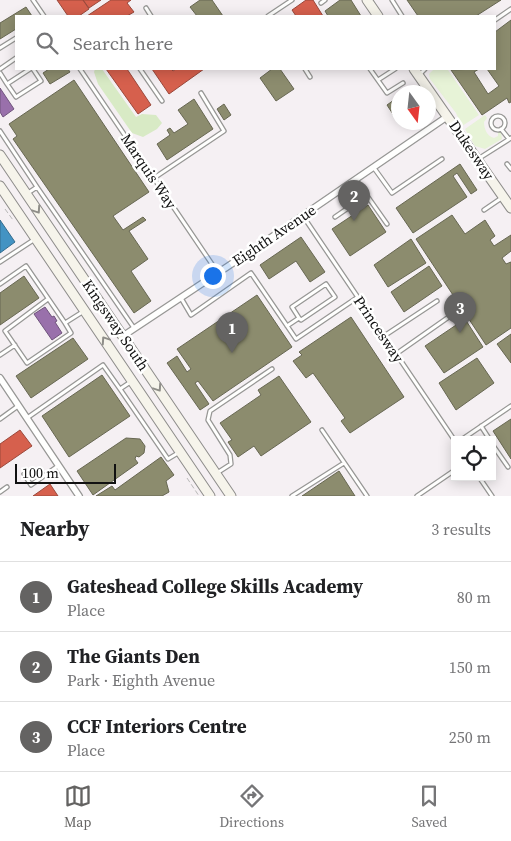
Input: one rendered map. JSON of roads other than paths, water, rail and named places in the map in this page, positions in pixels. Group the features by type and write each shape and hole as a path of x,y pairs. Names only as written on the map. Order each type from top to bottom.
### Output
{"street":[{"path":"367,0 377,15"},
{"name":"Dukesway","path":"419,71 511,208"},
{"name":"Eighth Avenue","path":"123,336 303,216 448,116"},
{"name":"Kingsway South","path":"0,155 231,496"},
{"name":"Kingsway South","path":"0,186 210,496"},
{"path":"0,378 79,496"}],"lane":[{"path":"33,0 43,15"},
{"path":"270,15 292,0"},
{"path":"321,3 325,0"},
{"path":"392,0 401,15"},
{"path":"146,8 150,15"},
{"path":"496,19 511,9"},
{"path":"0,48 15,39"},
{"path":"0,69 15,59"},
{"path":"7,84 30,70"},
{"path":"0,73 16,97 41,81 33,70"},
{"name":"Marquis Way","path":"81,70 218,273"},
{"path":"141,70 162,101"},
{"path":"306,70 310,77"},
{"path":"371,70 387,93 403,82"},
{"path":"378,80 393,70"},
{"path":"154,178 224,131 201,93"},
{"path":"478,159 510,139 501,129 494,128 492,125 492,119 496,116 504,119 504,126 501,129"},
{"path":"0,131 134,328"},
{"path":"374,167 392,193 442,159"},
{"path":"507,164 511,169"},
{"path":"356,179 387,224"},
{"path":"26,194 37,187"},
{"path":"335,217 367,195"},
{"path":"484,210 504,197"},
{"name":"Princesway","path":"303,216 452,436"},
{"path":"0,262 36,238"},
{"path":"0,284 26,266 71,333 27,363 5,331 48,299"},
{"path":"181,298 191,315 251,274 296,339 358,297"},
{"path":"287,326 299,318 301,320 335,297 326,284 292,307 299,318"},
{"path":"384,336 437,301"},
{"path":"65,324 84,310"},
{"path":"396,354 453,314"},
{"path":"0,355 15,345"},
{"path":"27,418 103,365 168,459 180,452"},
{"path":"216,474 231,464 230,454 208,420 210,411 272,369"},
{"path":"120,389 132,380"},
{"path":"0,419 18,406"},
{"path":"467,436 511,406"},
{"path":"481,426 487,436"},
{"path":"322,430 367,496"},
{"path":"496,450 508,467"},
{"path":"292,496 344,462"},
{"path":"24,474 31,485 59,466"},
{"path":"416,496 451,473"},
{"path":"482,481 492,496"},
{"path":"0,492 7,487"}],"place":[{"name":"The Giants Den","path":"354,221"},
{"name":"CCF Interiors Centre","path":"460,333"},
{"name":"Gateshead College Skills Academy","path":"232,353"}]}
